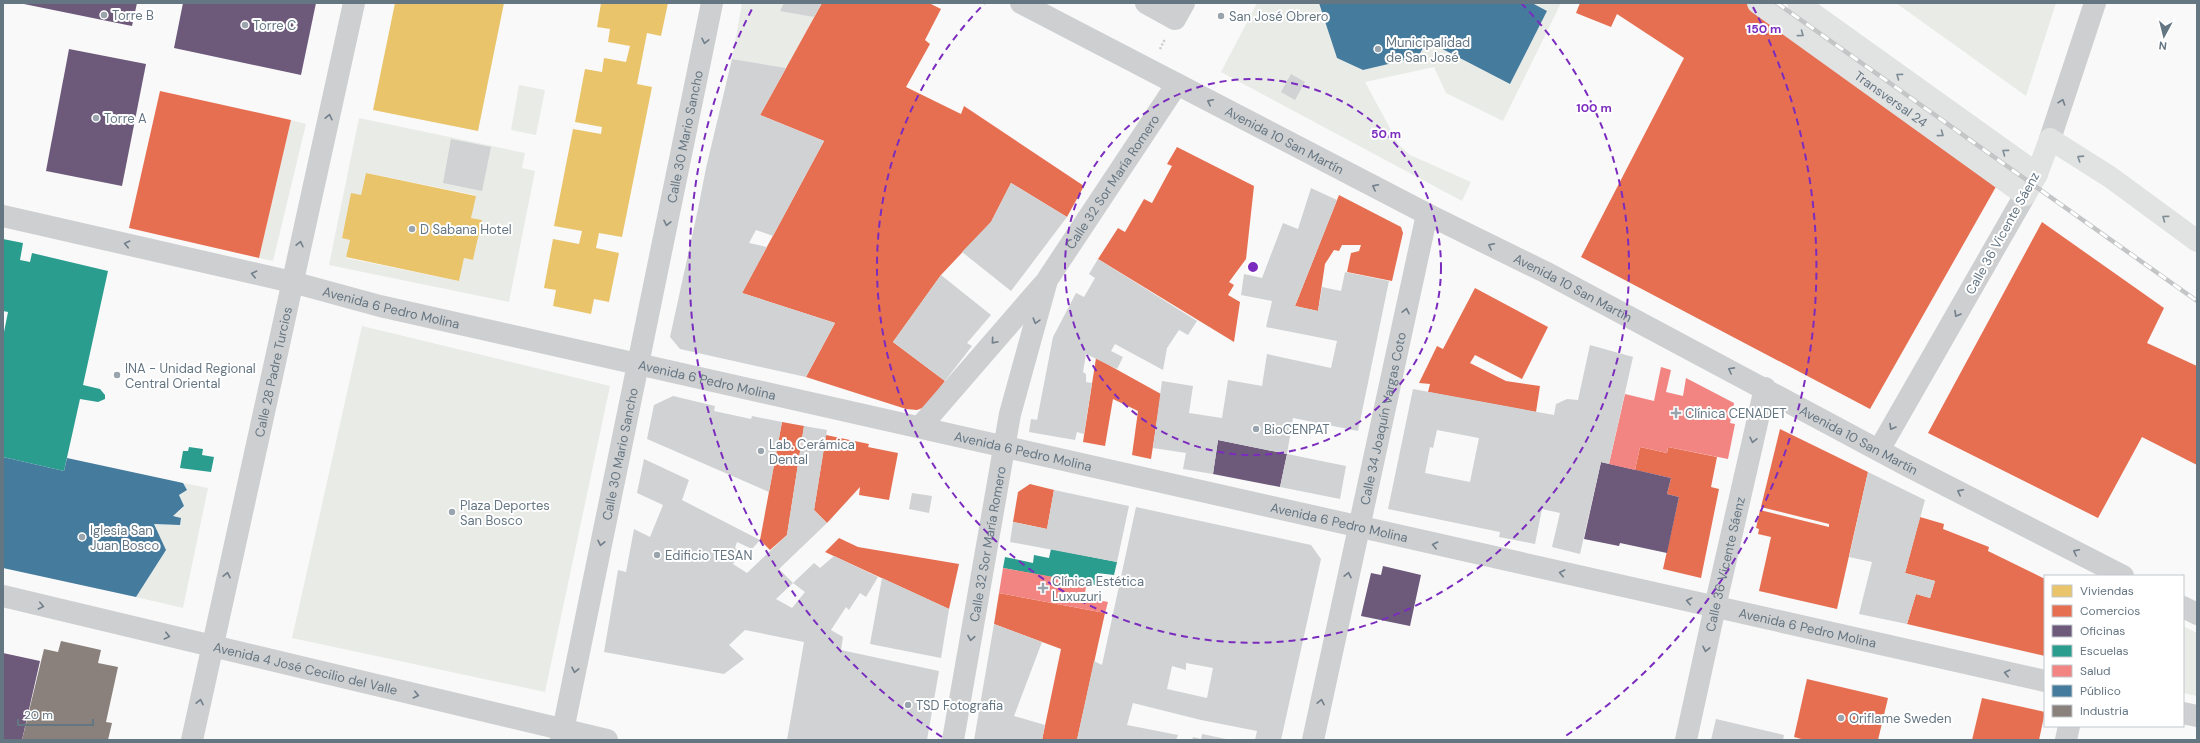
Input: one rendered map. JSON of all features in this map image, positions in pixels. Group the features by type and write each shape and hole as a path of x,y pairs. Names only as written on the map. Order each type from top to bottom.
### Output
{"main road":[{"name":"Transversal 24","path":"1758,3 2025,195"},
{"name":"Transversal 24","path":"1798,3 2037,174"},
{"name":"Calle 36 Vicente Sáenz","path":"2025,195 2037,174 2050,139"},
{"path":"2050,139 2110,178 2197,241"}],"street":[{"name":"Calle 28 Padre Turcios","path":"192,740 211,646 354,3"},
{"name":"Calle 30 Mario Sancho","path":"562,735 712,3"},
{"name":"Avenida 10 San Martín","path":"1021,3 1427,214 1545,272 2110,573"},
{"path":"1146,3 1180,11"},
{"name":"Calle 36 Vicente Sáenz","path":"2050,139 2095,3"},
{"name":"Calle 32 Sor María Romero","path":"920,427 1048,280 1176,84"},
{"name":"Calle 36 Vicente Sáenz","path":"1879,450 2025,195"},
{"name":"Calle 34 Joaquín Vargas Coto","path":"1313,740 1427,214"},
{"name":"Avenida 6 Pedro Molina","path":"3,216 292,282 380,306 920,427 1005,448 1358,528 2044,681"},
{"name":"Calle 32 Sor María Romero","path":"953,740 1010,414 1048,280"},
{"name":"Calle 36 Vicente Sáenz","path":"1686,740 1765,388"},
{"name":"Avenida 4 José Cecilio del Valle","path":"3,596 211,646 562,735 607,740"},
{"path":"2184,607 2197,614"},
{"path":"2184,713 2197,716"},
{"path":"2066,740 2069,727"}],"path":[{"path":"1150,70 1180,11"}],"shaded area":[{"path":"742,3 784,3 814,17 786,68 732,59"},
{"path":"1257,3 1319,3 1337,58 1363,70 1418,57 1427,41 1510,84 1547,11 1532,3 1561,3 1503,121 1446,93 1434,67 1365,82 1399,145 1410,155 1471,182 1462,201 1221,72"},
{"path":"1896,3 2056,3 2026,96"},
{"path":"519,85 545,90 536,135 511,130"},
{"path":"359,118 525,153 522,168 535,171 509,302 329,265","holes":["366,173 475,195 471,218 482,220 473,260 464,258 459,281 346,258 350,240 342,238 351,194 361,195"]},
{"path":"291,120 306,124 273,261 259,258"},
{"name":"Plaza Deportes San Bosco","path":"362,326 610,386 545,692 292,638"},
{"path":"183,483 208,488 183,608 136,597 166,550 154,524 180,525 181,518 173,516 184,507 179,495 187,490"},
{"path":"2184,626 2197,633 2197,696 2184,693"}],"building: Viviendas":[{"path":"395,3 504,3 478,131 373,110"},
{"path":"601,3 668,3 661,36 647,33 637,84 652,87 622,237 599,233 596,248 619,253 609,302 594,299 591,314 553,306 556,290 544,288 553,239 579,244 582,231 554,226 573,129 601,134 602,127 575,122 585,69 602,72 604,58 626,62 630,46 608,42 610,29 597,27"},
{"name":"D Sabana Hotel","path":"366,173 476,196 471,218 482,220 473,260 464,258 459,281 346,257 350,240 342,238 351,193 361,195"}],"building: Comercios":[{"path":"822,3 929,3 941,9 925,40 930,44 906,87 961,114 964,106 1084,186 1067,217 1011,183 991,222 941,275 893,342 945,381 925,407 917,410 906,409 806,377 835,323 742,293 824,141 760,115"},
{"path":"1580,3 1746,3 1997,185 1870,409 1581,257 1684,58 1617,14 1611,27 1576,13"},
{"path":"160,91 291,120 259,258 129,228"},
{"path":"1177,147 1254,186 1246,259 1229,282 1234,285 1228,295 1240,302 1234,342 1098,259 1118,228 1125,232 1144,199 1152,203 1172,166 1167,164"},
{"path":"1339,195 1401,227 1403,233 1392,281 1347,272 1351,253 1359,251 1361,245 1342,245 1339,251 1334,250 1325,264 1318,311 1295,306"},
{"path":"2042,222 2164,308 2147,343 2197,366 2197,465 2142,437 2098,518 1928,433"},
{"path":"1475,288 1548,327 1522,379 1475,355 1470,363 1506,381 1540,386 1536,412 1428,392 1430,384 1419,383 1437,346 1443,349"},
{"path":"1096,358 1161,394 1151,459 1132,455 1138,411 1113,399 1105,446 1083,442"},
{"path":"782,422 804,426 787,535 770,550 760,540"},
{"path":"1780,429 1868,472 1837,609 1759,591 1771,537 1758,534 1759,529 1756,528 1760,510 1829,527 1829,524 1761,507"},
{"path":"826,435 869,444 868,447 898,453 889,500 859,495 860,487 827,523 814,510"},
{"path":"1640,447 1667,453 1668,447 1717,457 1711,487 1719,489 1701,578 1663,569 1679,497 1667,494 1671,478 1635,470"},
{"path":"1030,484 1054,490 1047,529 1013,522 1018,492"},
{"path":"1920,517 1944,524 1943,529 1989,547 1988,551 2044,579 2044,656 1907,624 1916,594 1930,598 1935,581 1905,573"},
{"path":"839,538 858,547 959,564 949,609 825,552"},
{"path":"999,593 1105,613 1077,740 1042,740 1061,649 994,624"},
{"name":"Oriflame Sweden","path":"1807,679 1888,698 1878,740 1805,740 1794,737"},
{"path":"1982,698 2044,712 2039,740 1972,740"}],"building: Oficinas":[{"name":"Torre B","path":"19,3 137,3 132,26"},
{"name":"Torre C","path":"183,3 316,3 301,75 174,48"},
{"name":"Torre A","path":"69,49 146,64 122,186 46,171"},
{"path":"1218,440 1287,454 1280,487 1213,474"},
{"path":"1601,462 1671,478 1667,494 1679,497 1667,553 1620,543 1619,546 1584,539"},
{"path":"1383,566 1421,575 1410,626 1361,616 1371,573 1381,575"},
{"path":"3,653 40,661 22,740 3,740"}],"building: Escuelas":[{"path":"3,239 23,243 20,260 30,262 32,253 108,271 83,385 100,389 105,395 105,399 98,402 80,399 64,471 3,457 3,337 8,312 3,311"},
{"path":"189,447 203,449 202,455 214,457 211,472 180,468 183,451 188,451"},
{"path":"1051,549 1117,562 1114,575 1097,573 1095,585 1003,568 1005,557 1033,563 1034,555 1049,558"}],"building: Salud":[{"name":"Clínica CENADET","path":"1661,367 1671,370 1666,392 1683,396 1686,378 1734,403 1730,423 1735,424 1728,459 1668,447 1667,453 1640,447 1635,470 1609,464 1625,394 1654,401"},
{"name":"Clínica Estética Luxuzuri","path":"1003,568 1087,583 1084,597 1108,602 1105,613 999,593"}],"building: Público":[{"name":"Municipalidad de San José","path":"1319,3 1532,3 1547,11 1510,84 1427,41 1418,57 1363,70 1337,58"},
{"name":"Iglesia San Juan Bosco","path":"3,457 64,471 67,458 183,483 187,490 179,495 184,506 173,516 181,518 180,525 154,524 166,550 136,597 3,568"}],"building: Industria":[{"path":"61,641 101,650 98,663 118,667 106,722 112,723 108,740 22,740 44,649 58,652"}],"building: Otros":[{"path":"784,3 822,3 814,17 780,11"},
{"path":"732,59 786,68 760,115 824,141 773,236 756,230 749,243 767,247 742,293 835,323 806,377 680,349 670,337 706,168"},
{"path":"1291,74 1305,82 1295,100 1281,92"},
{"path":"451,139 491,147 482,191 443,183"},
{"path":"1011,183 1067,217 1011,291 962,252 991,222"},
{"path":"1311,188 1337,200 1295,306 1318,311 1322,287 1341,291 1345,272 1389,281 1358,431 1293,418 1287,454 1218,440 1213,474 1183,469 1186,453 1153,448 1162,381 1193,386 1189,413 1222,418 1228,380 1262,386 1267,354 1331,368 1337,341 1266,327 1272,301 1241,295 1244,274 1262,278 1283,223 1298,229"},
{"path":"1098,259 1197,321 1188,335 1179,330 1167,348 1163,370 1115,344 1111,351 1123,357 1117,369 1086,354 1083,372 1086,374 1086,382 1092,383 1084,434 1077,432 1075,440 1029,432 1031,419 1037,420 1053,337 1076,293 1084,297 1095,278 1089,274"},
{"path":"941,275 991,315 967,343 972,346 945,381 893,342"},
{"path":"1590,345 1633,357 1609,464 1601,462 1580,554 1552,547 1560,513 1542,509 1535,544 1499,537 1500,532 1388,509 1413,389 1554,415 1556,404 1567,399 1578,400","holes":["1437,430 1479,438 1470,482 1425,473 1430,447 1433,448"]},
{"path":"673,396 715,406 714,411 751,419 752,416 782,422 769,492 647,439 654,405"},
{"path":"804,426 827,430 814,510 827,523 779,569 793,583 814,563 820,568 834,556 878,577 866,597 860,593 849,610 846,607 831,630 843,637 841,650 939,671 927,740 787,740 804,642 745,630 729,645 744,659 724,674 604,652 618,570 626,572 634,529 650,537 663,505 637,493 644,459 689,480 682,500 760,540 752,549 737,542 735,548 741,551 733,564 747,573 787,535","holes":["793,583 805,592 792,608 776,599"]},
{"path":"1287,454 1346,466 1340,499 1280,487"},
{"path":"1868,472 1925,500 1905,573 1935,581 1930,598 1916,594 1907,624 1859,614 1872,562 1849,557"},
{"path":"1054,490 1129,506 1117,562 1010,542 1013,522 1047,529"},
{"path":"912,493 932,496 929,513 909,509"},
{"path":"1136,507 1311,545 1321,559 1281,740 1255,740 1257,731 1201,720 1133,703 1127,725 1178,735 1176,740 1077,740 1094,661 1102,665","holes":["1186,663 1213,668 1207,698 1167,689 1172,666 1186,670"]},
{"path":"882,578 949,609 941,658 870,644"},
{"path":"994,624 1042,642 1014,716 1045,725 1042,740 974,740"},
{"path":"1716,719 1784,735 1783,740 1711,740"},
{"path":"1202,734 1226,740 1192,740 1193,737 1201,739"}],"railway":[{"path":"1777,3 2197,301"}],"place":[{"name":"Torre B","path":"104,15"},
{"name":"San José Obrero","path":"1221,16"},
{"name":"Torre C","path":"245,25"},
{"name":"Municipalidad de San José","path":"1378,49"},
{"name":"Torre A","path":"96,118"},
{"name":"D Sabana Hotel","path":"412,229"},
{"name":"INA - Unidad Regional Central Oriental","path":"117,375"},
{"name":"Clínica CENADET","path":"1676,413"},
{"name":"BioCENPAT","path":"1256,429"},
{"name":"Lab. Cerámica Dental","path":"761,451"},
{"name":"Plaza Deportes San Bosco","path":"452,512"},
{"name":"Iglesia San Juan Bosco","path":"82,537"},
{"name":"Edificio TESAN","path":"657,555"},
{"name":"Clínica Estética Luxuzuri","path":"1043,588"},
{"name":"TSD Fotografia","path":"908,705"},
{"name":"Oriflame Sweden","path":"1841,718"}]}
